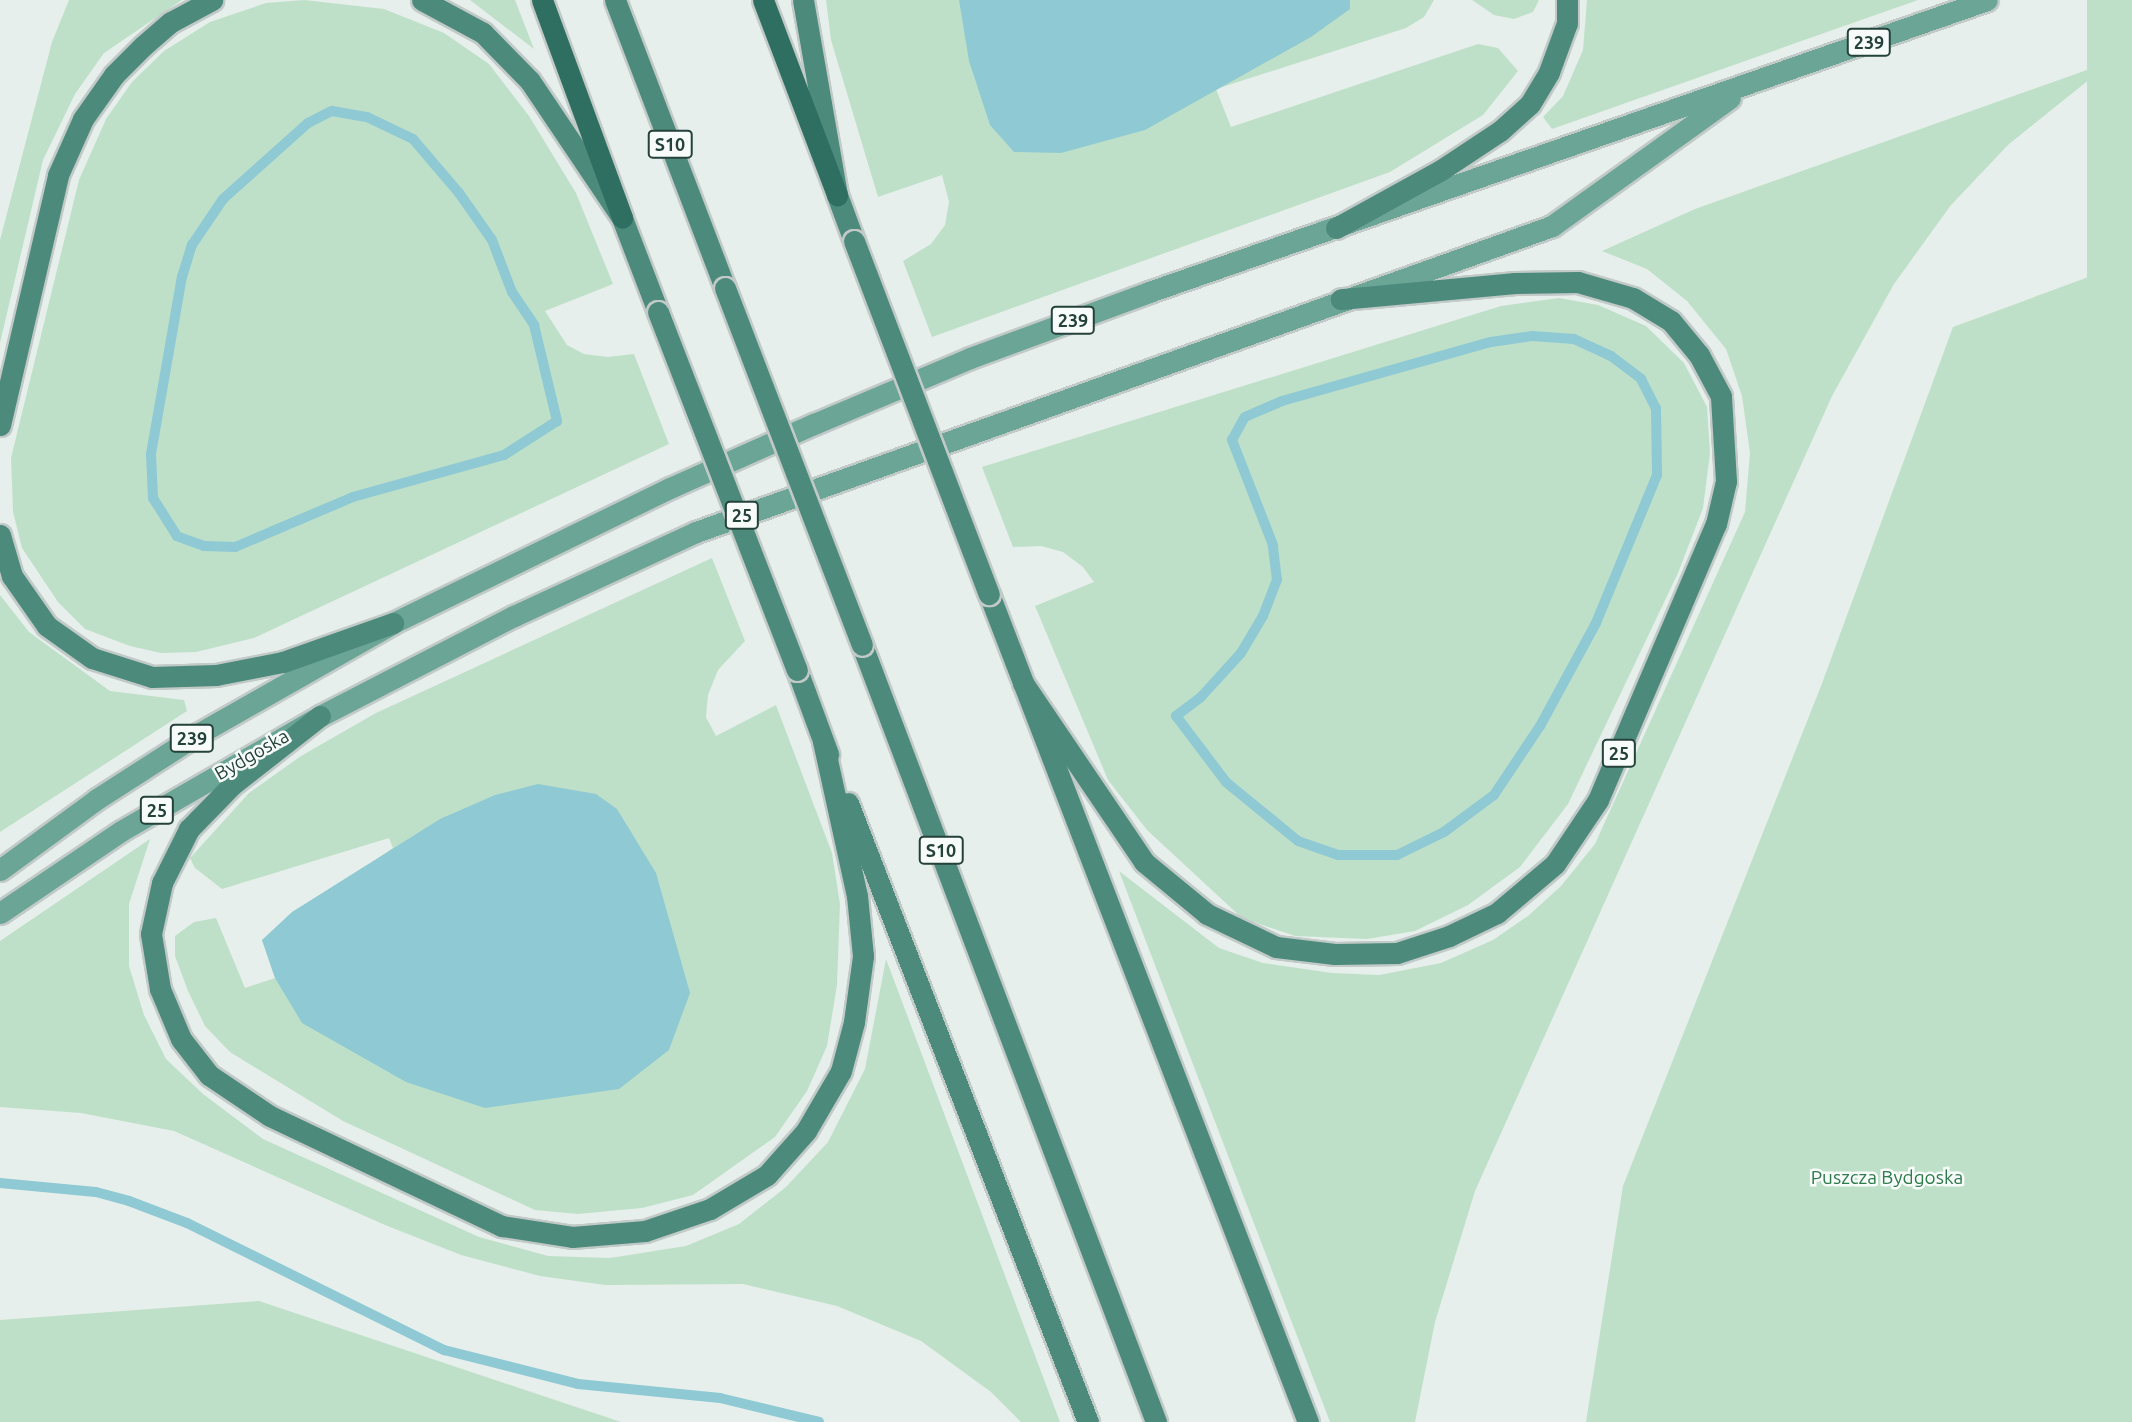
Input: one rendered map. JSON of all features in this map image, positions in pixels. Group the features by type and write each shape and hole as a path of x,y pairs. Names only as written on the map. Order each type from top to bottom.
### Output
{"highway":[{"path":"0,425 58,175 83,119 114,75 143,46 171,22 212,0"},
{"path":"422,0 483,33 530,81 622,218"},
{"path":"542,0 622,218 1088,1422"},
{"name":"S10","path":"615,0 1156,1422"},
{"name":"25","path":"763,0 1023,683 1144,862 1207,914 1276,947 1335,954 1397,953 1449,936 1497,913 1555,864 1598,800 1716,524 1726,481 1721,396 1699,355 1671,321 1633,298 1577,282 1515,282 1341,299"},
{"path":"803,0 837,195"},
{"path":"1336,228 1441,170 1500,131 1530,104 1549,72 1567,23 1567,0"},
{"path":"0,535 12,576 47,626 92,658 152,677 216,675 283,662 393,623"},
{"path":"1023,683 1307,1422"},
{"path":"320,716 232,785 189,829 162,883 151,934 160,989 181,1040 209,1074 270,1116 502,1226 572,1237 645,1231 710,1209 766,1175 806,1131 841,1071 854,1022 863,956 857,896 823,741"}],"main road":[{"name":"239","path":"0,870 97,799 175,749 393,623 479,578 682,483 970,358 1987,0"},
{"name":"239","path":"1341,299 1552,226 1750,84"},
{"name":"Bydgoska","path":"0,913 121,831 320,716 514,615 696,532 1341,299"}],"green space":[{"path":"69,0 182,0 104,53 75,94 43,160 0,343 0,240 52,42"},
{"path":"304,0 384,9 444,33 489,64 529,116 576,193 613,284 545,311 567,345 584,354 608,357 634,354 669,444 254,638 196,652 161,653 130,646 85,629 58,602 22,548 13,512 11,458 79,180 106,119 132,82 164,51 210,22 266,3"},
{"path":"470,0 515,0 534,49"},
{"path":"826,0 1434,0 1424,17 1406,28 1216,89 1231,127 1478,44 1498,48 1518,71 1483,115 1390,172 932,337 903,261 931,244 945,225 949,202 942,175 878,197 831,40"},
{"path":"1472,0 1539,0 1533,12 1514,19 1494,15"},
{"path":"1587,0 1918,0 1552,129 1543,117 1563,96 1583,50"},
{"path":"2087,0 2132,0 2132,423 2087,423"},
{"path":"2087,70 2090,79 2009,144 1951,205 1894,284 1832,396 1475,1191 1435,1322 1415,1422 1330,1422 1119,871 1219,948 1263,963 1332,973 1379,975 1441,963 1493,940 1528,916 1561,886 1595,844 1745,512 1750,453 1742,396 1726,349 1687,301 1647,269 1602,251 1695,209"},
{"name":"Puszcza Bydgoska","path":"2132,261 2132,1422 1586,1422 1623,1186 1821,686 1953,327"},
{"path":"1559,298 1598,305 1646,326 1684,363 1707,407 1710,453 1703,508 1678,573 1568,804 1520,867 1468,905 1415,931 1367,939 1295,936 1242,918 1147,830 1108,780 1035,606 1094,582 1083,567 1063,552 1041,546 1013,547 982,467 1501,306"},
{"path":"712,558 745,641 718,670 708,695 706,717 716,736 776,705 832,853 840,904 837,985 827,1046 807,1091 775,1137 693,1195 642,1208 578,1214 535,1210 343,1121 230,1052 205,1026 188,991 175,956 175,936 194,922 216,918 245,988 275,978 262,940 393,848 389,838 222,889 195,868 190,858 249,793 301,756 376,713"},
{"path":"0,595 29,632 110,691 184,700 187,711 0,832"},
{"path":"150,839 129,904 129,966 144,1015 166,1059 203,1094 263,1139 479,1237 548,1256 610,1258 686,1246 739,1224 786,1187 828,1142 865,1069 886,959 1060,1422 1021,1422 991,1392 921,1341 837,1306 743,1284 605,1285 540,1276 461,1255 385,1225 174,1131 81,1113 0,1107 0,941"},
{"path":"259,1301 621,1422 0,1422 0,1320"}],"water":[{"path":"959,0 1350,0 1350,9 1311,37 1145,130 1061,153 1014,152 990,125 969,61"},
{"path":"538,784 596,794 617,809 656,873 690,993 669,1050 619,1089 485,1108 406,1082 302,1023 275,978 262,940 292,912 440,819 495,795"}],"waterway":[{"path":"332,111 367,117 413,139 459,193 492,240 512,292 534,325 557,421 504,455 353,497 235,547 204,546 177,536 153,498 151,454 182,277 192,245 223,199 308,123 332,111"},
{"path":"1532,336 1574,339 1611,356 1641,379 1656,408 1657,475 1596,623 1540,726 1494,795 1444,832 1397,855 1338,855 1298,841 1226,782 1176,716 1201,697 1241,653 1263,616 1277,580 1273,545 1232,440 1245,417 1282,401 1491,342 1532,336"},
{"path":"0,1183 96,1192 129,1201 187,1223 444,1350 578,1384 720,1398 819,1422"}]}
